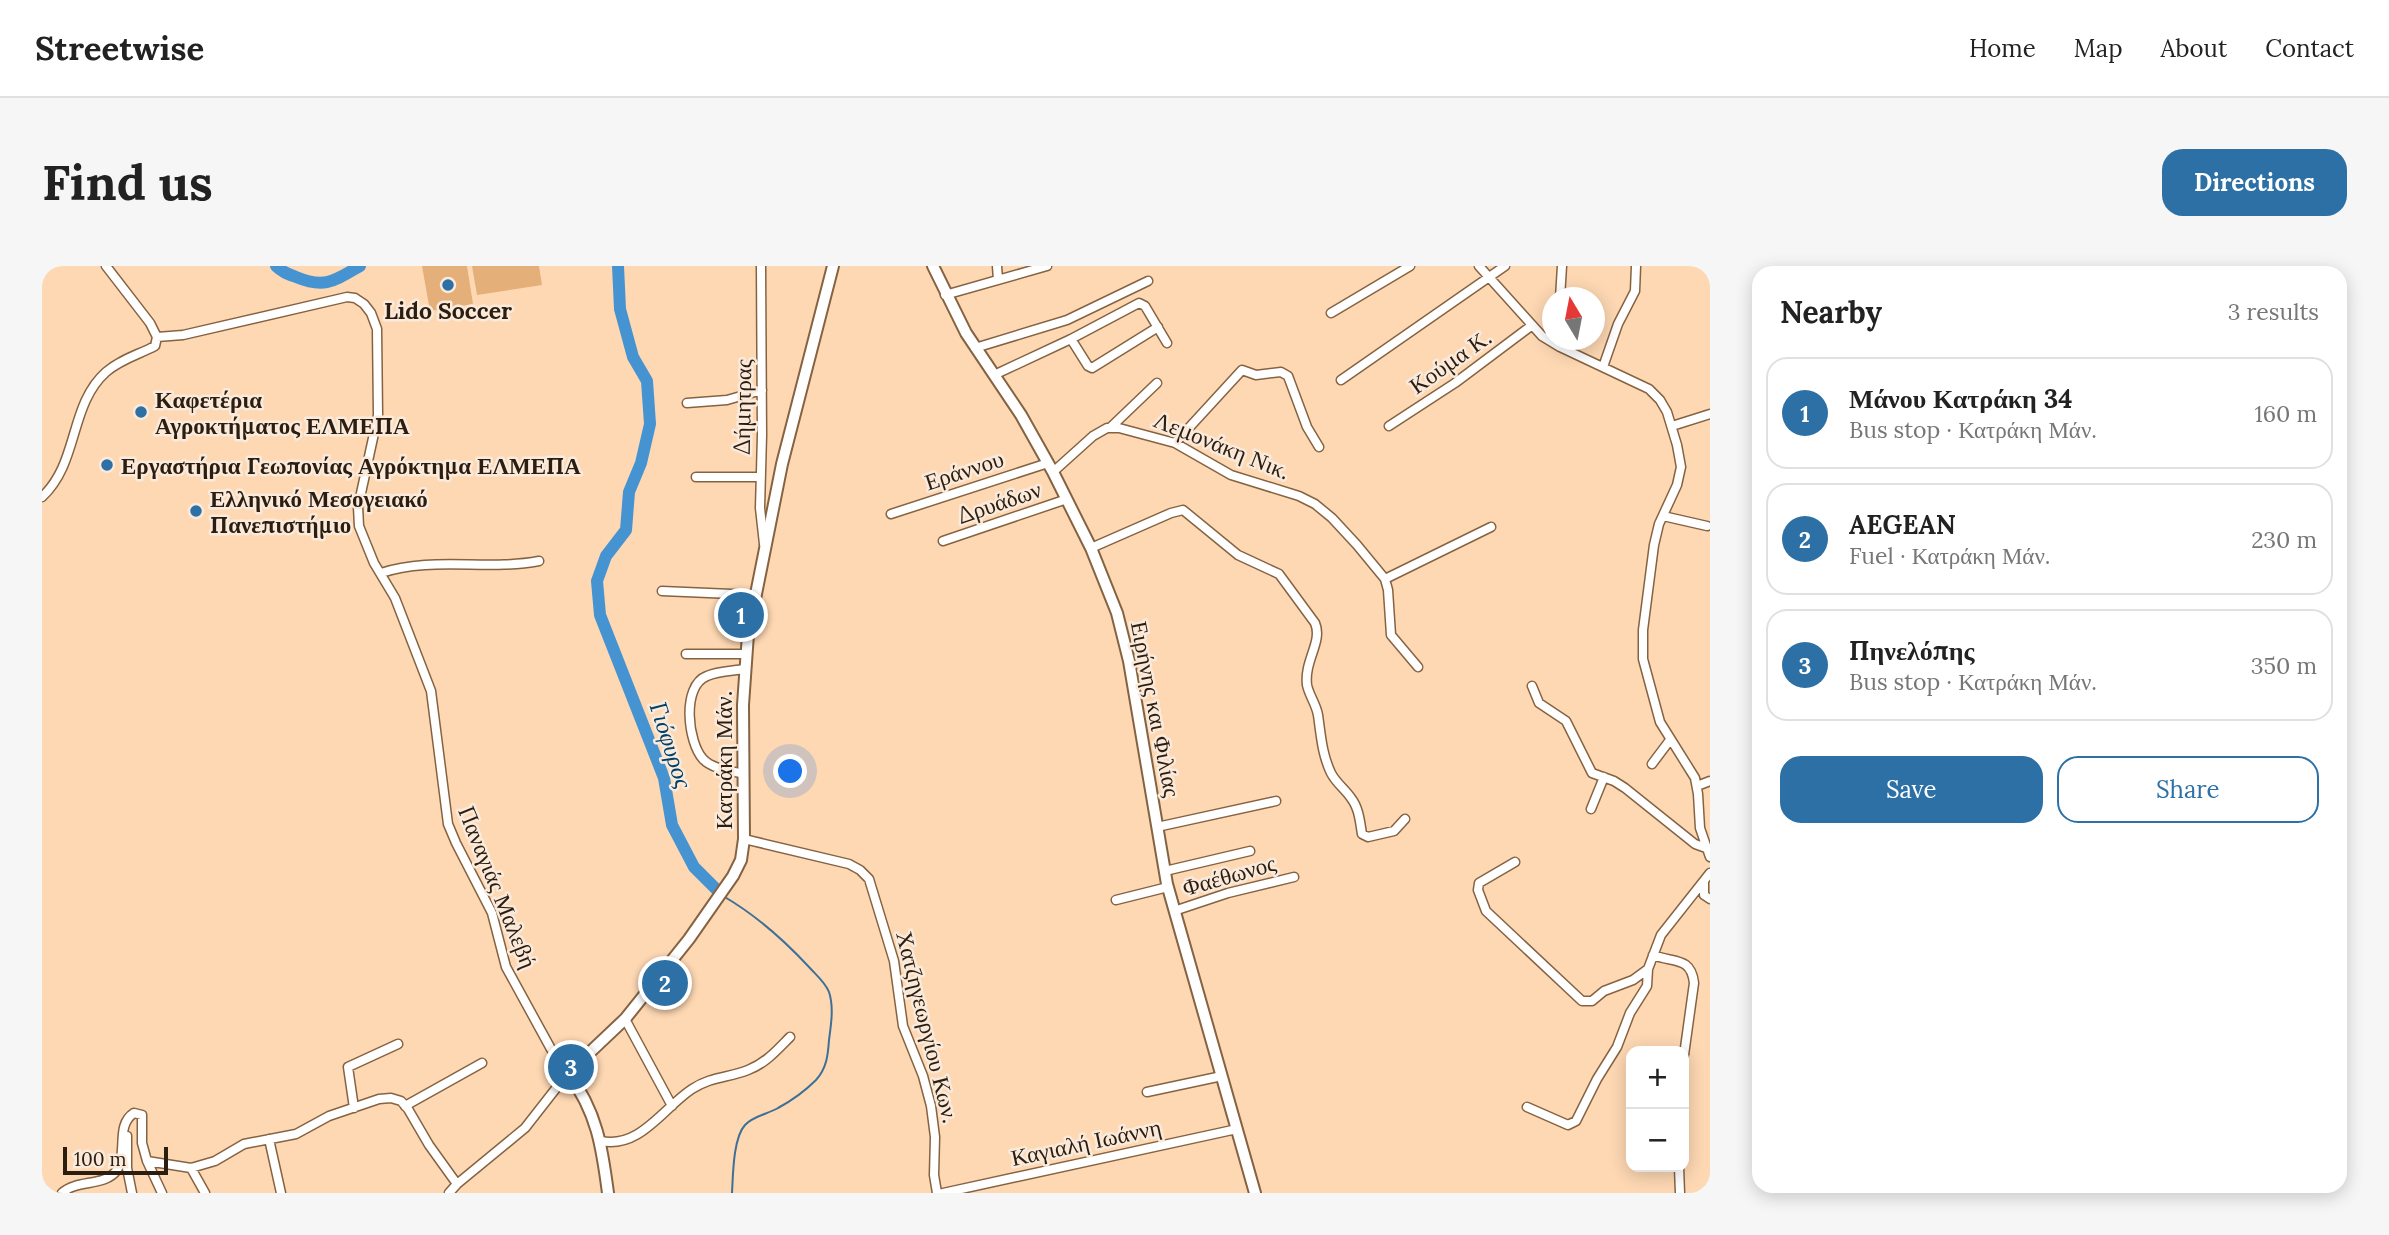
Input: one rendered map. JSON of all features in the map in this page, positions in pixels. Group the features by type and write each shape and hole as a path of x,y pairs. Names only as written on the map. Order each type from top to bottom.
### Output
{"street":[{"path":"42,497 61,474 82,409 97,381 122,361 155,346 157,337 150,323 106,266"},
{"name":"Δήμητρας","path":"761,266 760,526 764,547"},
{"name":"Κατράκη Μάν.","path":"568,1073 625,1018 733,877 741,860 744,839 744,669 755,595 782,464 833,266"},
{"name":"Ειρήνης και Φιλίας","path":"933,266 975,348 1021,415 1051,468 1107,586 1125,644 1164,872 1255,1193"},
{"path":"997,266 998,280"},
{"path":"946,295 1043,266"},
{"path":"1331,313 1410,266"},
{"path":"1479,266 1542,336"},
{"path":"1341,380 1505,266"},
{"path":"1561,287 1562,266"},
{"path":"1603,367 1618,324 1635,291 1636,266"},
{"path":"975,348 1067,320 1148,281"},
{"name":"Παναγιάς Μαλεβή","path":"157,337 183,335 347,297 355,298 364,304 377,329 378,415 358,507 359,526 409,630 431,691 448,824 492,913 506,967 551,1049 568,1073"},
{"path":"994,376 1071,340 1139,303 1146,306 1167,343"},
{"name":"Κούμα Κ.","path":"1389,426 1455,383 1531,326"},
{"path":"1071,340 1092,368 1158,327"},
{"path":"1573,350 1653,392 1672,426 1680,455 1681,471 1663,516 1653,551 1642,651 1658,717 1670,740 1686,761 1697,786 1700,828 1710,858"},
{"path":"1175,443 1242,370 1256,375 1281,372 1288,376 1304,420 1319,447"},
{"path":"1051,468 1088,439 1111,428 1157,383"},
{"path":"687,403 727,400 762,390"},
{"path":"1672,426 1710,414"},
{"name":"Λεμονάκη Νικ.","path":"1111,428 1175,443 1231,475 1298,496 1320,507 1385,579"},
{"name":"Εράννου","path":"891,514 1051,468"},
{"path":"696,477 760,477"},
{"name":"Δρυάδων","path":"943,541 1067,499"},
{"path":"1091,548 1183,510 1238,555 1279,574 1318,631 1319,637 1309,656 1307,684 1318,715 1321,748 1337,783 1354,803 1362,834 1368,837 1390,832 1405,819"},
{"path":"1663,516 1707,526"},
{"path":"1418,667 1391,635 1385,579 1491,527"},
{"path":"381,573 422,565 522,564 539,561"},
{"path":"662,591 755,595"},
{"path":"685,654 746,654"},
{"path":"744,669 706,676 694,685 688,704 696,747 704,761 744,774"},
{"path":"1532,686 1539,703 1566,721 1591,771 1625,788 1695,844 1706,843"},
{"path":"1651,764 1670,740"},
{"path":"1591,809 1604,777"},
{"path":"1697,786 1710,781"},
{"path":"1157,827 1276,801"},
{"name":"Χατζηγεωργίου Κων.","path":"744,839 849,864 868,877 894,961 904,1026 929,1098 935,1137 934,1175 937,1193"},
{"path":"1164,872 1250,851"},
{"path":"1515,862 1479,883 1480,901 1497,923 1576,997 1582,1001 1592,1001 1604,991 1633,980 1648,969"},
{"path":"1527,1107 1568,1125 1573,1124 1614,1051 1630,1013 1647,986 1648,969 1667,927 1710,873"},
{"name":"Φαέθωνος","path":"1174,911 1228,893 1294,877"},
{"path":"1704,882 1704,895 1710,900"},
{"path":"1116,900 1168,887"},
{"path":"1653,955 1683,963 1693,972 1694,983 1685,1046"},
{"path":"625,1018 672,1106"},
{"path":"601,1141 623,1141 639,1133 691,1090 715,1077 747,1071 769,1059 790,1037"},
{"path":"354,1108 348,1067 398,1044"},
{"path":"405,1106 482,1063"},
{"path":"449,1193 525,1128 568,1073 594,1116 601,1141 608,1193"},
{"path":"1147,1092 1222,1076"},
{"path":"147,1161 191,1168 215,1161 244,1144 296,1134 319,1120 379,1099 391,1098 401,1101 405,1106 457,1184"},
{"path":"62,1193 76,1185 111,1175 120,1163 123,1135 129,1116 134,1113 142,1115 142,1143 162,1193"},
{"name":"Καγιαλή Ιωάννη","path":"943,1193 1237,1129"},
{"path":"123,1135 127,1136 132,1193"},
{"path":"270,1139 281,1193"},
{"path":"191,1168 205,1193"},
{"path":"1679,1172 1680,1193"}],"shaded area":[{"name":"Lido Soccer","path":"422,266 467,266 473,304 430,311"},
{"path":"472,266 539,266 542,285 477,295"}],"waterway":[{"name":"Γιόφυρος","path":"276,266 306,281 322,283 360,266"},
{"name":"Γιόφυρος","path":"618,266 620,309 633,357 647,381 650,424 641,463 629,492 626,530 606,556 597,581 600,615 664,778 672,825 694,867 721,894"},
{"name":"Γιόφυρος","path":"723,896 758,919 799,957 827,988 832,1010 827,1056 820,1075 793,1099 752,1119 741,1131 734,1158 732,1193"}],"place":[{"name":"Lido Soccer","path":"448,285"},
{"name":"Καφετέρια Αγροκτήματος ΕΛΜΕΠΑ","path":"141,412"},
{"name":"Εργαστήρια Γεωπονίας Αγρόκτημα ΕΛΜΕΠΑ","path":"107,465"},
{"name":"Ελληνικό Μεσογειακό Πανεπιστήμιο","path":"196,511"},
{"name":"Μάνου Κατράκη 34","path":"741,615"},
{"name":"AEGEAN","path":"665,983"},
{"name":"Πηνελόπης","path":"571,1067"}]}
